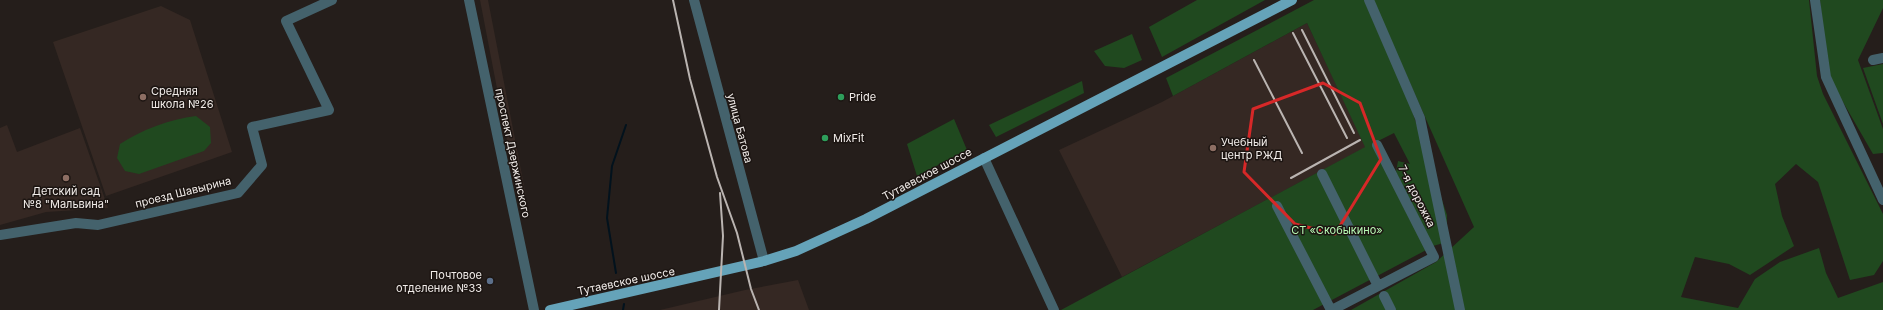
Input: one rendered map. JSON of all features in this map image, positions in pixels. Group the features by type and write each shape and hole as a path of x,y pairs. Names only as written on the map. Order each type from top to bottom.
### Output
{"main road":[{"name":"Тутаевское шоссе","path":"550,310 764,261 835,234 1292,0"}],"street":[{"name":"проезд Шавырина","path":"0,235 76,223 98,225 238,193 262,165 252,127 329,110 286,21 332,0"},
{"name":"проспект Дзержинского","path":"469,0 534,310"},
{"name":"улица Батова","path":"694,0 764,261"},
{"path":"1369,0 1420,118 1460,310"},
{"path":"1815,0 1826,77 1883,200"},
{"name":"7-я дорожка","path":"1377,145 1434,257 1378,286"},
{"path":"984,158 1054,310"},
{"path":"1277,206 1332,310 1378,286 1322,174"},
{"path":"1384,296 1391,310"}],"highlighted area":[{"path":"1323,83 1360,103 1381,159 1335,234 1295,224 1244,172 1253,109"}],"shaded area":[{"path":"480,0 488,0 526,196 518,198"},
{"name":"Средняя школа №26","path":"161,6 190,20 232,152 106,196 53,42"},
{"name":"Учебный центр РЖД","path":"1307,23 1366,147 1122,277 1059,150 1162,102"},
{"name":"Детский сад №8 \"Мальвина\"","path":"7,125 17,152 80,128 108,208 46,212 0,225 0,128"},
{"path":"798,280 809,310 660,310 745,290"}],"green space":[{"path":"1197,0 1265,0 1162,57 1149,27"},
{"name":"СТ «Скобыкино»","path":"1314,0 1364,0 1410,105 1447,215 1447,242 1433,246 1396,172 1398,161 1410,164 1394,133 1376,142 1430,248 1313,310 1061,310 1365,147 1307,23 1173,96 1166,78"},
{"path":"1373,0 1809,0 1817,76 1823,94 1883,214 1883,261 1874,275 1850,280 1818,182 1796,164 1775,184 1782,216 1794,246 1750,275 1729,264 1695,257 1681,297 1738,308 1755,279 1780,262 1819,248 1826,273 1838,298 1883,282 1883,310 1351,310 1436,262 1474,227"},
{"path":"1820,0 1883,0 1883,8 1858,60 1883,129 1883,153 1873,154 1828,76"},
{"path":"1132,34 1142,60 1124,68 1105,66 1094,51"},
{"path":"1883,64 1883,124 1863,68"},
{"path":"1082,81 1084,93 996,137 989,125"},
{"path":"196,116 210,127 211,143 204,151 139,174 125,171 117,158 120,144 137,134 156,126 186,117"},
{"path":"954,119 967,150 917,176 907,144"}],"waterway":[{"path":"616,273 607,218 612,166 626,125"},
{"path":"623,310 624,304"}],"railway":[{"path":"673,0 690,79 717,177 737,233 751,289 759,310"},
{"path":"1302,30 1354,133"},
{"path":"1293,33 1347,138"},
{"path":"1254,60 1302,153"},
{"path":"1291,178 1360,140"},
{"path":"719,310 723,236 720,193"}],"place":[{"name":"Средняя школа №26","path":"143,97"},
{"name":"Pride","path":"841,97"},
{"name":"MixFit","path":"825,138"},
{"name":"Учебный центр РЖД","path":"1213,148"},
{"name":"Детский сад №8 \"Мальвина\"","path":"66,178"},
{"name":"Почтовое отделение №33","path":"490,281"}]}
